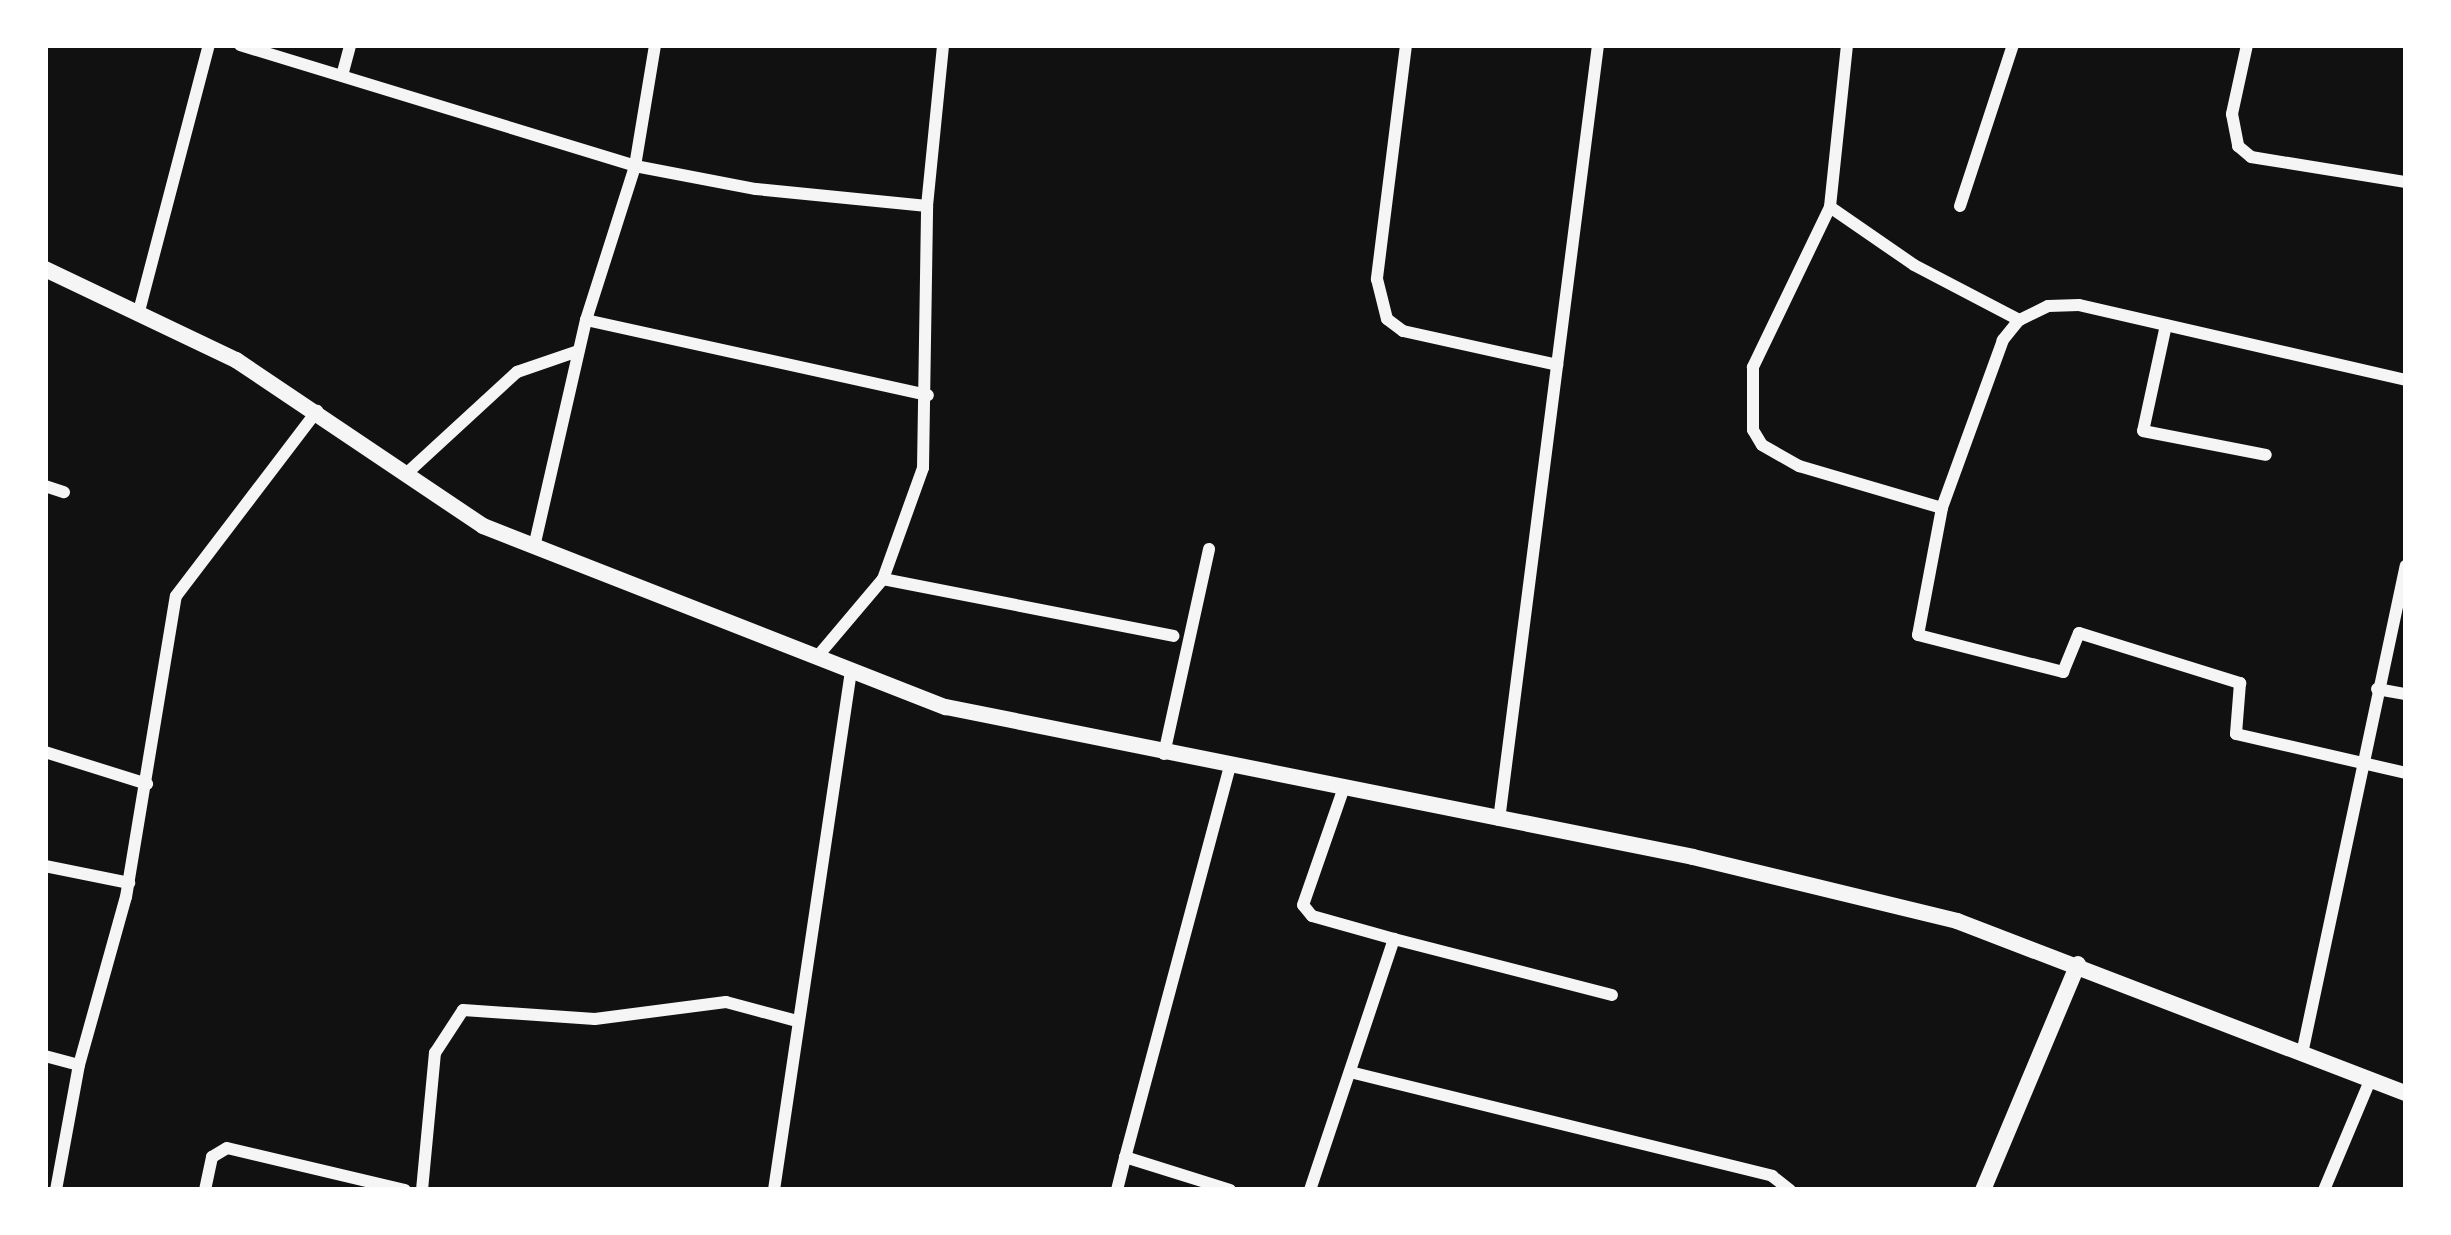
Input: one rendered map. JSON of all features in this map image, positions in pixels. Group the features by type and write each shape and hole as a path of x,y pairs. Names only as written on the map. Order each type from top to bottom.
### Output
{"street":[{"path":"138,315 209,45"},
{"path":"239,45 343,72 635,166 755,189 927,206"},
{"path":"343,72 350,45"},
{"path":"534,547 586,320 635,166 655,45"},
{"path":"817,657 883,579 923,468 928,395 927,206 943,45"},
{"path":"1406,45 1377,279 1387,319 1402,331 1557,365"},
{"path":"1499,820 1598,45"},
{"path":"1847,45 1830,206 1753,368 1753,430 1762,445 1799,466 1942,508"},
{"path":"1960,206 2013,45"},
{"path":"2247,45 2231,115 2238,146 2252,157 2406,182"},
{"path":"1830,206 1914,266 2019,320"},
{"path":"45,269 236,360 483,526 946,707 1344,787 1957,921 2303,1049 2406,1093"},
{"path":"2406,380 2079,305 2048,306 2019,320 2003,340 1942,508 1918,635 2063,672 2079,633 2240,683 2236,734 2406,773"},
{"path":"586,320 928,395"},
{"path":"2166,325 2143,431 2266,455"},
{"path":"406,474 517,372 578,351"},
{"path":"56,1190 52,1168 129,883 176,596 317,411"},
{"path":"45,486 64,492"},
{"path":"1164,754 1209,549"},
{"path":"2303,1049 2359,761 2406,566"},
{"path":"883,579 1173,636"},
{"path":"774,1190 851,671"},
{"path":"2377,689 2406,694"},
{"path":"45,752 147,784"},
{"path":"1117,1190 1230,766"},
{"path":"1344,787 1303,905 1312,916 1612,995"},
{"path":"45,866 129,883"},
{"path":"1310,1190 1394,939"},
{"path":"1983,1190 2078,964"},
{"path":"422,1190 435,1053 463,1010 595,1019 726,1002 797,1021"},
{"path":"45,1056 79,1065"},
{"path":"1350,1072 1772,1176 1790,1190"},
{"path":"2324,1190 2371,1078"},
{"path":"205,1190 212,1157 227,1148 405,1190"},
{"path":"1124,1157 1230,1190"}]}
